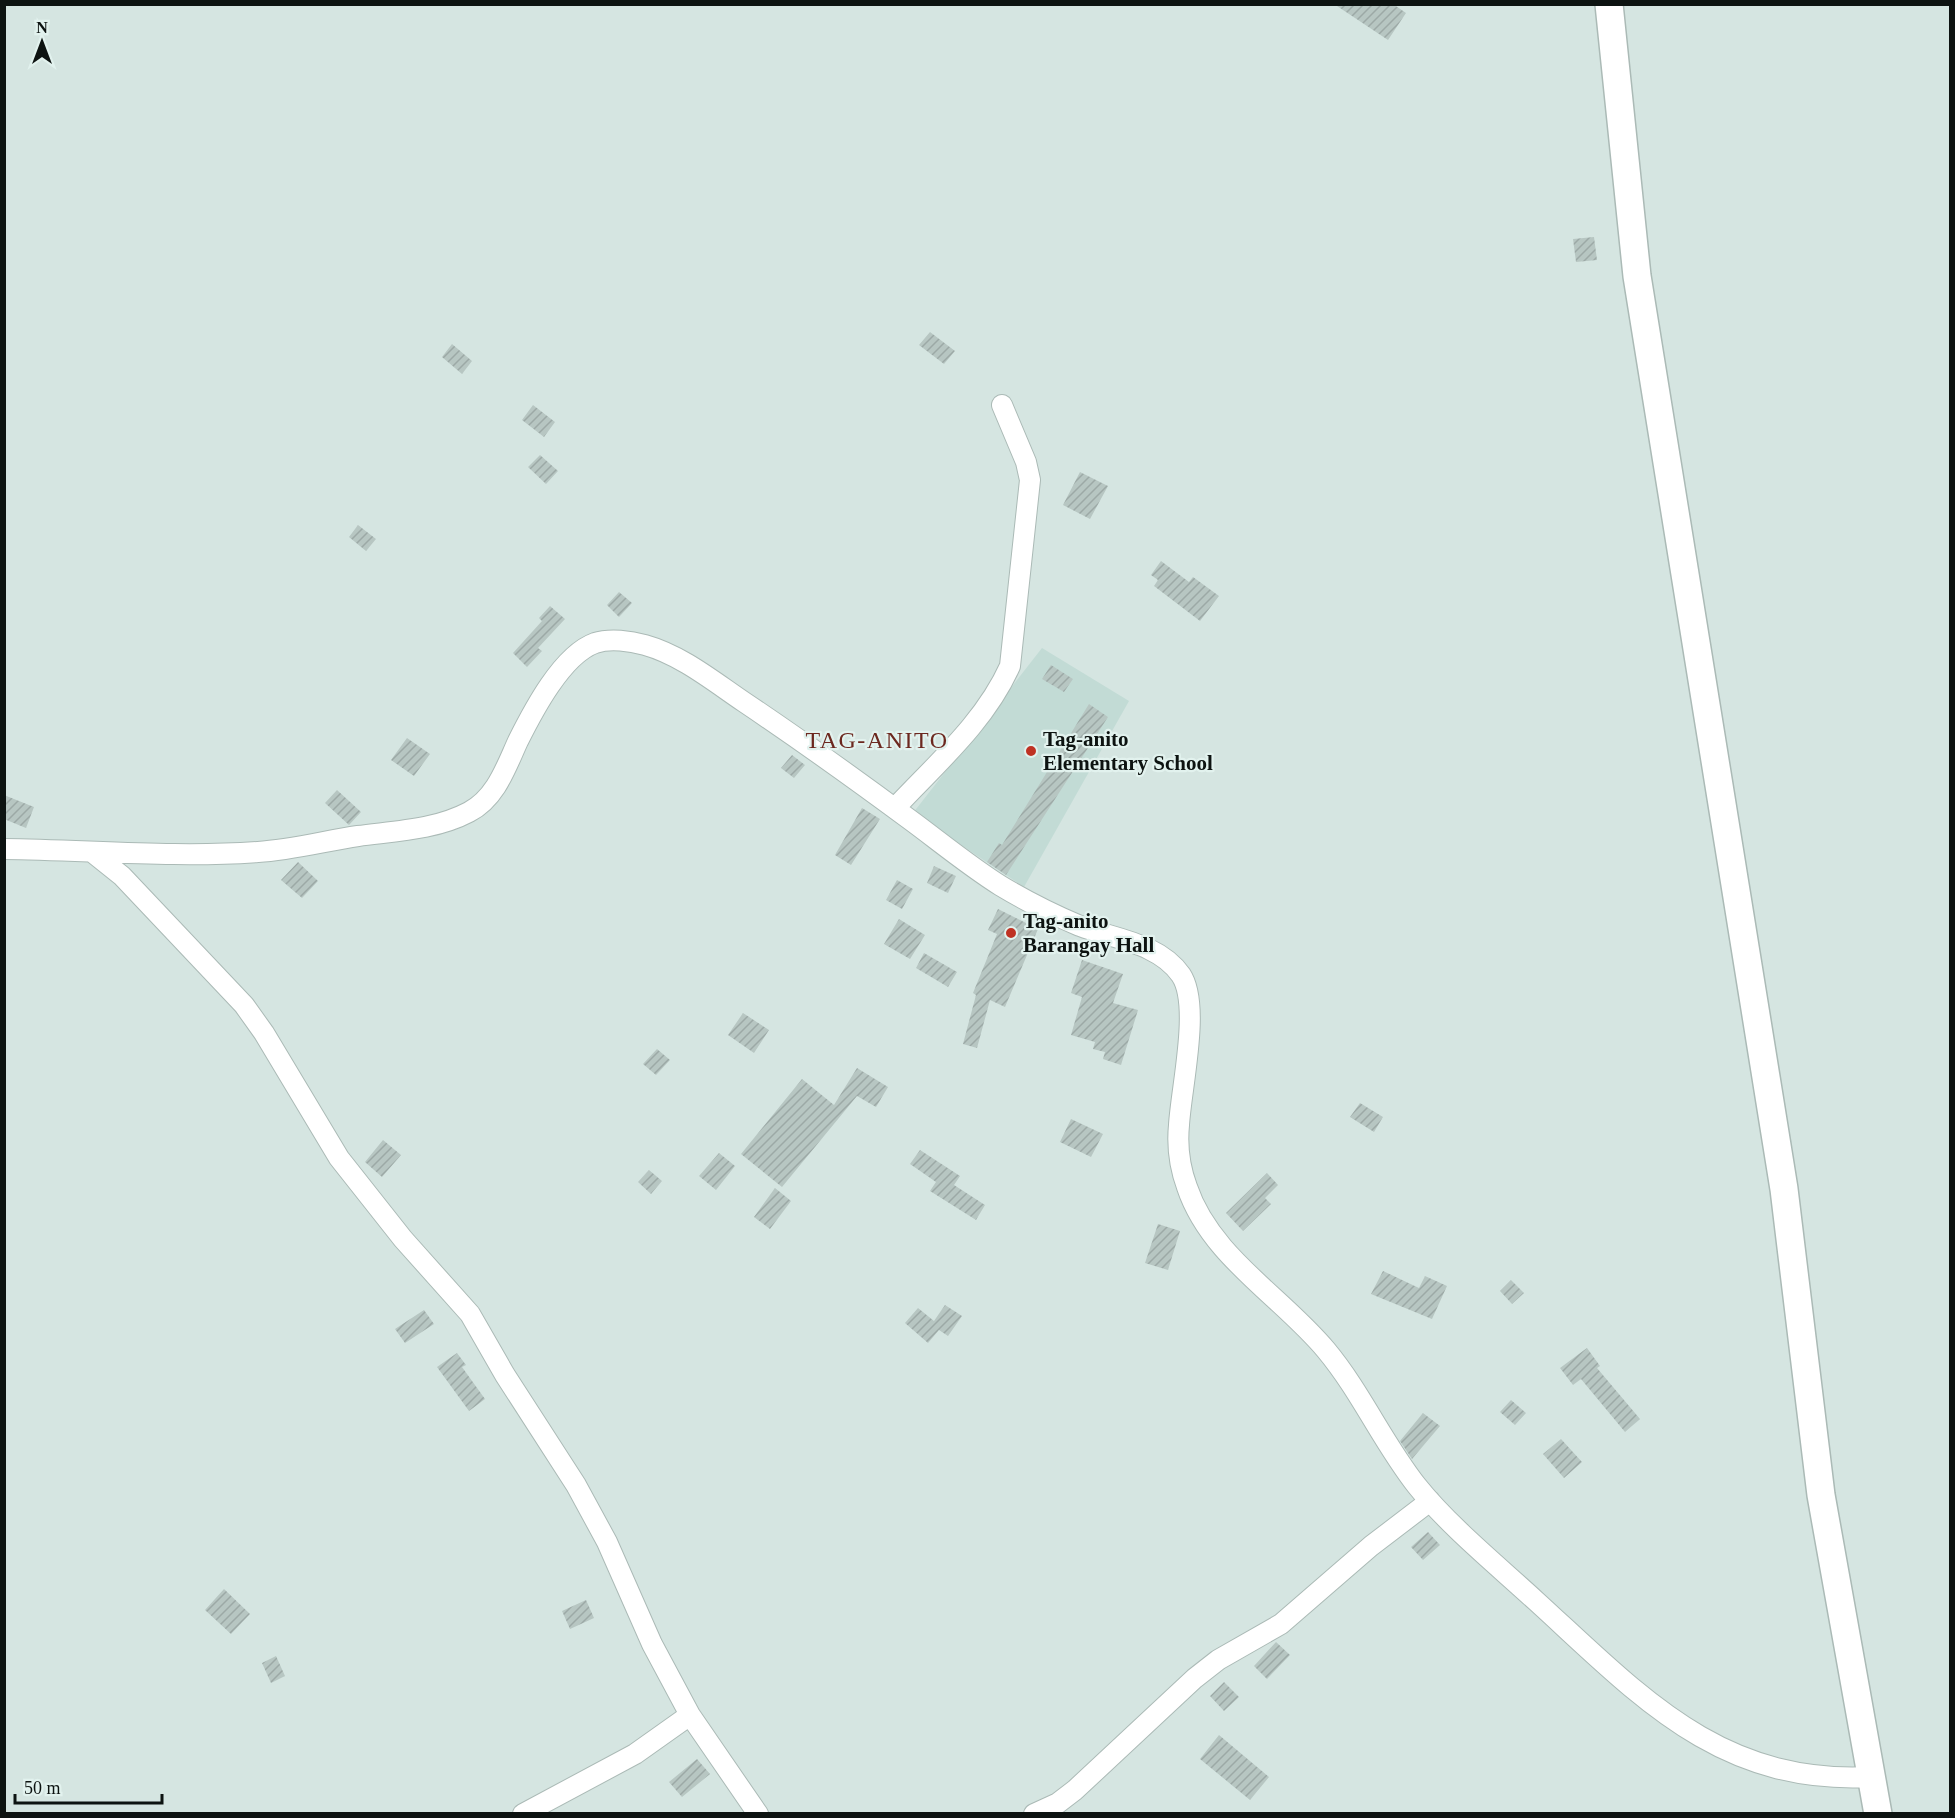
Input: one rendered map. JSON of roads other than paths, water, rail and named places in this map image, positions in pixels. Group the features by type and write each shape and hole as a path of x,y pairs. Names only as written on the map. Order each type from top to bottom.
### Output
{"street":[{"path":"1609,4 1637,276 1784,1190 1821,1495 1878,1814"},
{"path":"895,808 984,712 999,691 1010,666 1030,480 1026,462 1002,405"},
{"path":"4,849 92,852 261,852 430,826 474,810 497,786 530,716 569,663 591,644 612,640 642,644 686,664 895,808 1005,889 1084,927 1110,934 1161,956 1184,979 1190,1014 1178,1128 1180,1158 1188,1190 1203,1220 1236,1261 1328,1352 1388,1445 1430,1501 1631,1689 1692,1734 1746,1759 1804,1775 1836,1779 1871,1777"},
{"path":"92,852 122,876 244,1005 264,1033 339,1158 404,1239 470,1314 505,1375 576,1485 690,1715 758,1814"},
{"path":"1034,1814 1058,1803 1075,1790 1218,1660 1281,1624 1371,1546 1430,1501"},
{"path":"523,1814 635,1754 690,1715"}],"place":[{"name":"Tag-anito Elementary School","path":"1031,751"},
{"name":"Tag-anito Barangay Hall","path":"1011,933"}],"district":[{"name":"TAG-ANITO","path":"877,740"}]}
